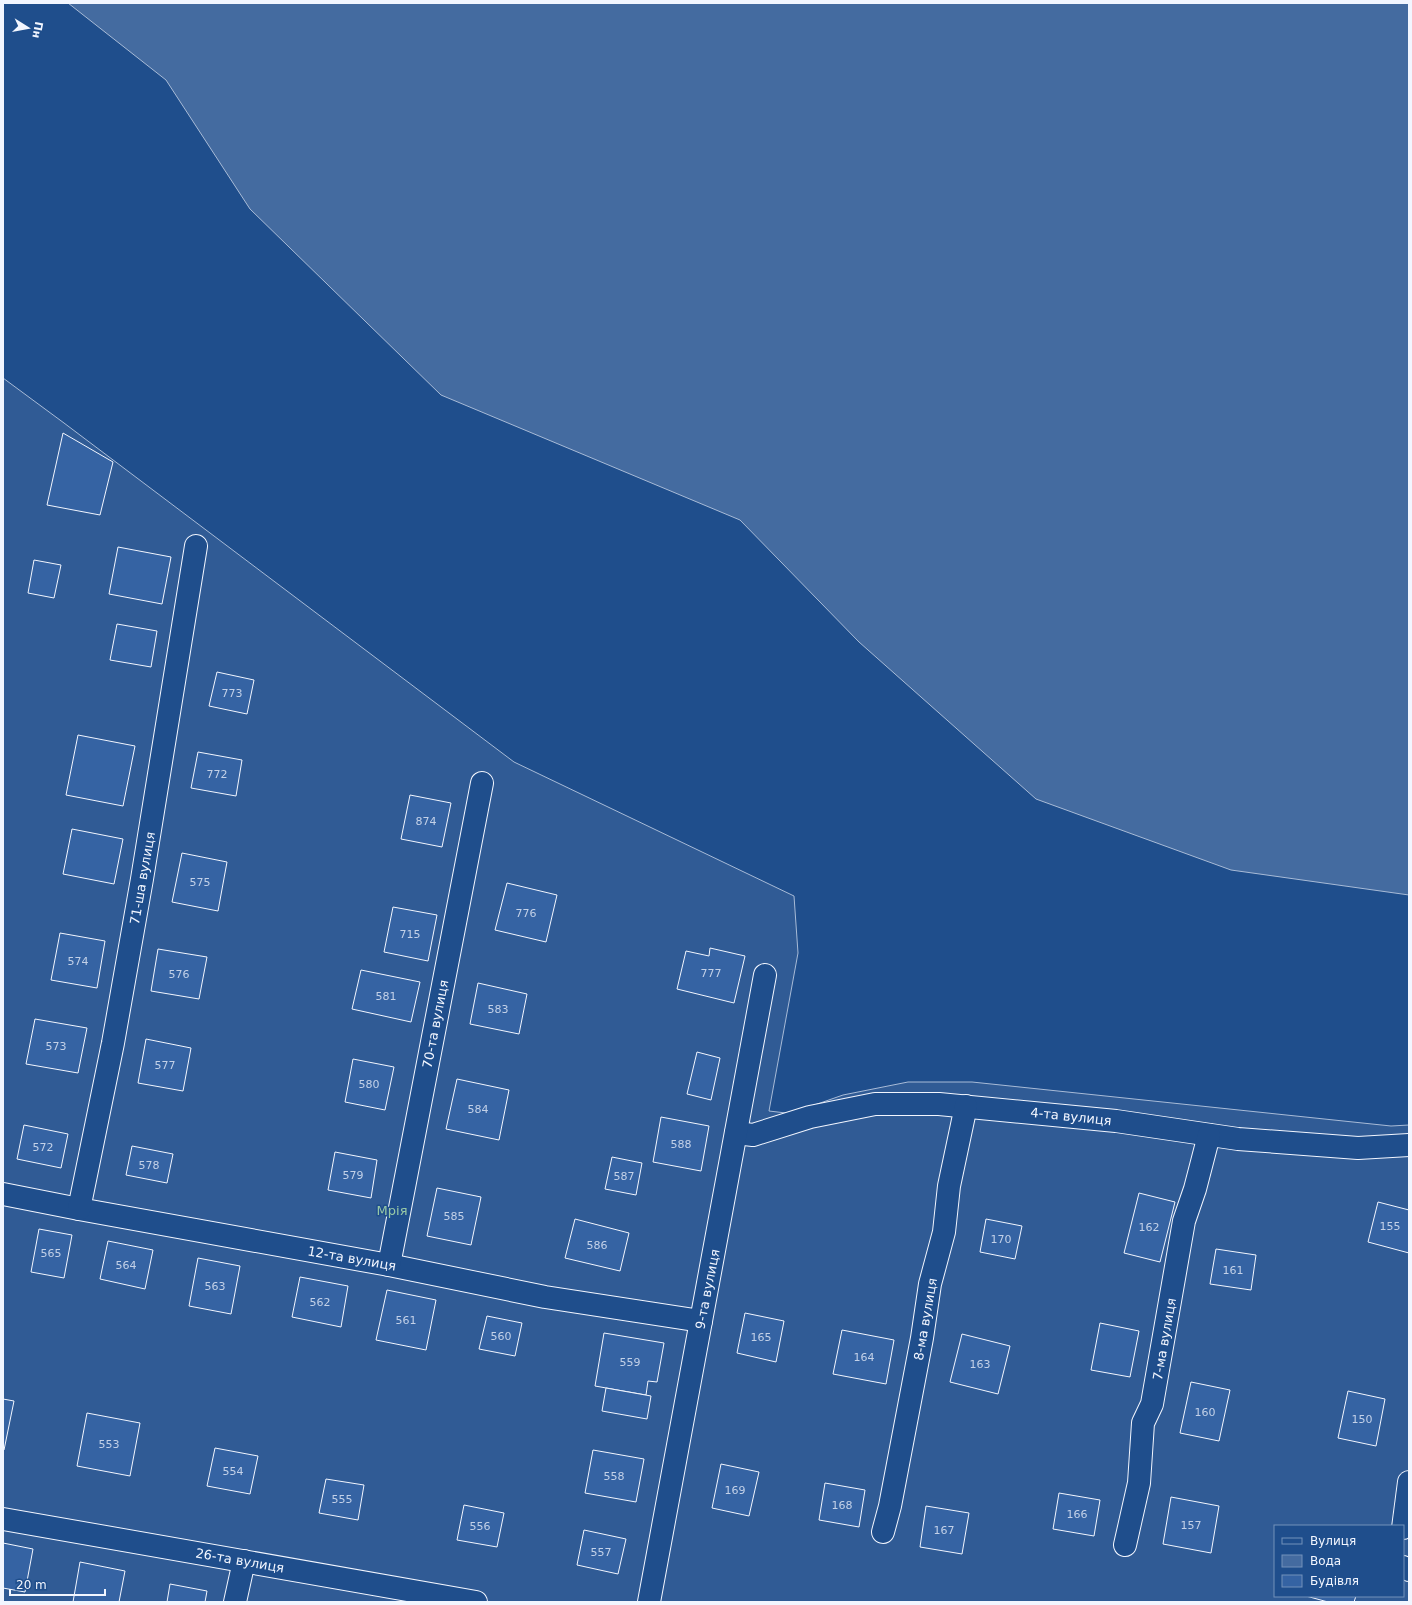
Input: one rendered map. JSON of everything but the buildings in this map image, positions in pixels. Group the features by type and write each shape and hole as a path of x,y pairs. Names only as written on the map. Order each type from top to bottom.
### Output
{"street":[{"name":"71-ша вулиця","path":"79,1209 116,1028 196,546"},
{"name":"70-та вулиця","path":"389,1265 482,783"},
{"name":"9-та вулиця","path":"649,1602 765,975"},
{"name":"4-та вулиця","path":"736,1133 753,1135 810,1117 875,1104 939,1104 1116,1121 1238,1139 1358,1148 1409,1145"},
{"name":"8-ма вулиця","path":"883,1532 893,1492 922,1338 930,1284 944,1232 949,1186 966,1106"},
{"name":"7-ма вулиця","path":"1125,1545 1139,1483 1144,1423 1152,1404 1184,1221 1195,1189 1209,1135"},
{"name":"12-та вулиця","path":"3,1194 389,1265 545,1297 701,1321"},
{"path":"1403,1525 1409,1482"},
{"name":"26-та вулиця","path":"3,1518 476,1602"},
{"path":"235,1602 244,1561"}],"shaded area":[{"name":"Мрія","path":"3,378 514,762 794,896 798,953 769,1111 786,1113 806,1108 843,1095 908,1082 972,1082 1391,1126 1409,1125 1409,1602 3,1602"}],"water":[{"path":"68,3 1409,3 1409,895 1231,870 1036,799 859,642 740,520 441,395 250,209 166,80"}]}
